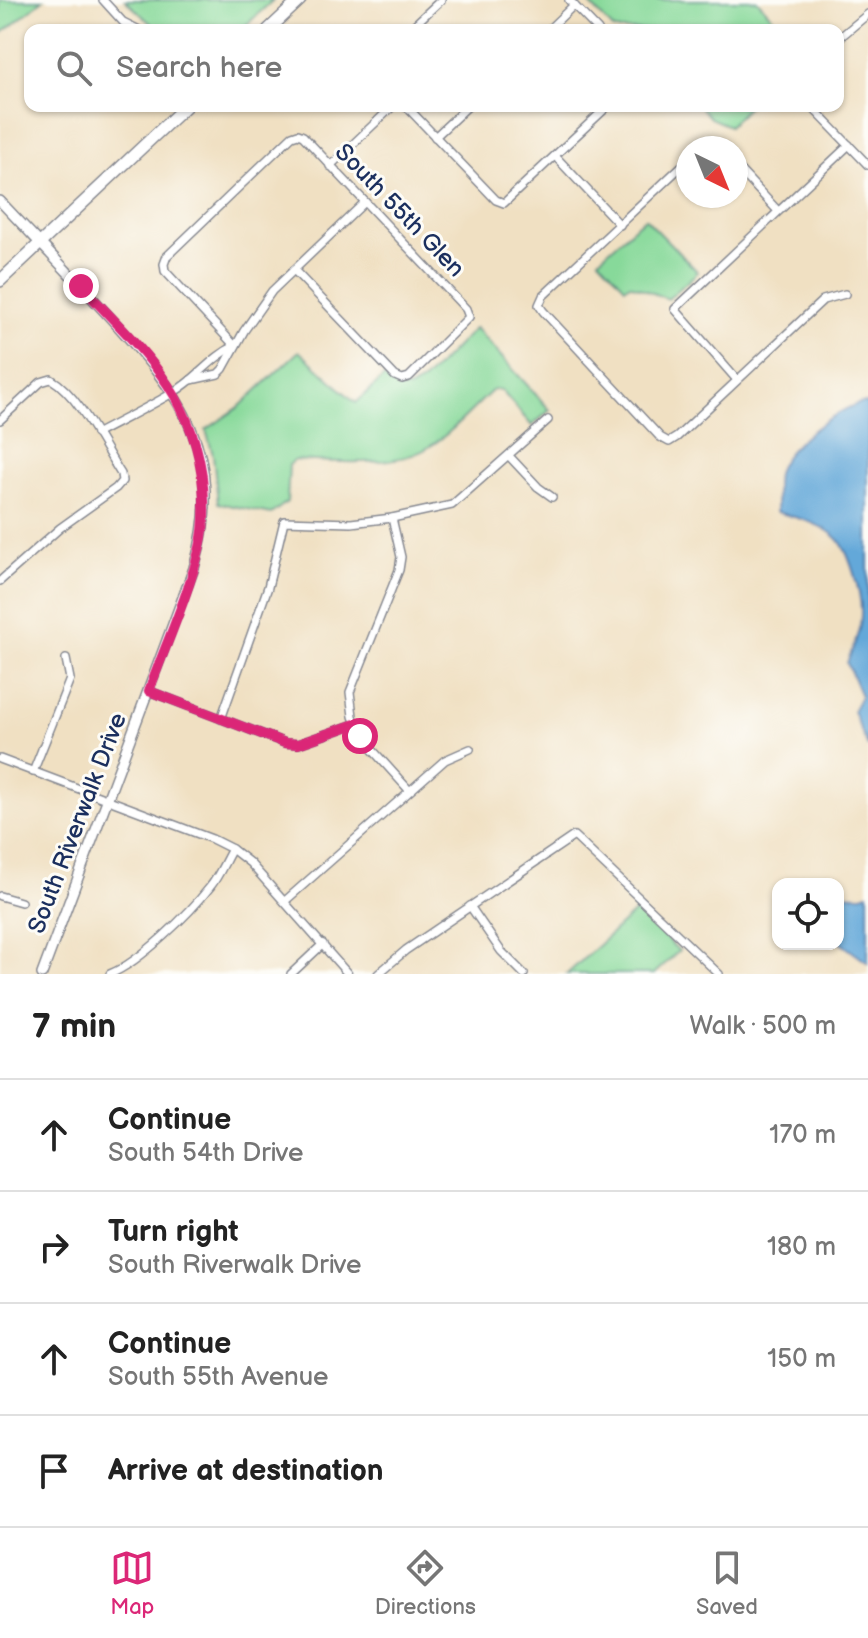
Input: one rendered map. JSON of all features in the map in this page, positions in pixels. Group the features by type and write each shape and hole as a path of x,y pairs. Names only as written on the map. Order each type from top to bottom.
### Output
{"main road":[{"path":"274,24 300,0"},
{"path":"0,281 180,112"}],"street":[{"path":"103,0 122,24"},
{"path":"415,24 441,0"},
{"path":"553,24 572,2 592,24"},
{"path":"844,34 865,16 868,26"},
{"path":"330,166 387,112"},
{"path":"412,112 496,200 504,203 602,112"},
{"path":"435,137 462,112"},
{"path":"817,112 868,165"},
{"name":"South 55th Glen","path":"235,346 170,277 164,264 167,256 292,136 298,134 466,309 469,317 409,377 402,379 395,376 294,270"},
{"path":"737,380 675,309 849,145"},
{"path":"555,156 620,225"},
{"path":"676,171 543,296 539,305 660,437 669,442 677,437 823,300 845,294"},
{"path":"748,179 778,211"},
{"name":"South Riverwalk Drive","path":"0,201 140,350 174,392 185,412 200,455 204,509 201,544 42,974"},
{"path":"191,380 218,374 223,369 266,299 365,202"},
{"path":"96,434 174,392 213,359 235,346"},
{"path":"213,359 223,369"},
{"path":"0,420 41,382 51,379 59,383 77,406 121,474 122,481 60,528 0,581"},
{"path":"221,719 268,587 284,521 351,523 452,505 548,420"},
{"path":"509,456 538,487 552,497"},
{"path":"392,518 401,557 399,570 350,692 360,736 408,789"},
{"path":"33,772 70,679 66,659"},
{"path":"149,691 285,743 298,744 355,724"},
{"path":"285,901 408,789 445,760 470,749"},
{"path":"0,759 232,849 250,863 348,974"},
{"path":"378,974 406,950 574,836 719,974"},
{"path":"110,974 125,968 195,904 212,885 232,849"},
{"path":"0,896 21,902"},
{"path":"470,906 501,951 524,974"},
{"path":"291,974 323,944"}],"green space":[{"path":"0,0 43,0 0,35"},
{"path":"125,0 273,0 247,24 151,24"},
{"path":"586,0 757,0 779,24 608,24"},
{"path":"705,112 743,112 729,126 710,118"},
{"path":"645,218 698,272 668,299 630,284 625,287 599,259"},
{"path":"475,328 550,410 532,426 501,390 494,389 446,434 416,454 364,462 295,460 289,465 287,502 271,514 218,503 213,455 206,430 239,407 299,351 356,403 384,377 399,388 408,389 423,381"},
{"path":"637,910 679,951 654,974 567,974"}],"water":[{"path":"868,403 868,747 853,711 861,696 847,663 861,617 859,593 850,562 838,539 825,529 776,512 777,474 789,453 826,421"},
{"path":"868,893 868,963 844,945 844,894"}],"route":[{"path":"81,286 163,376 185,412 200,455 204,495 201,544 149,691 285,743 298,744 355,724 360,736"}]}
